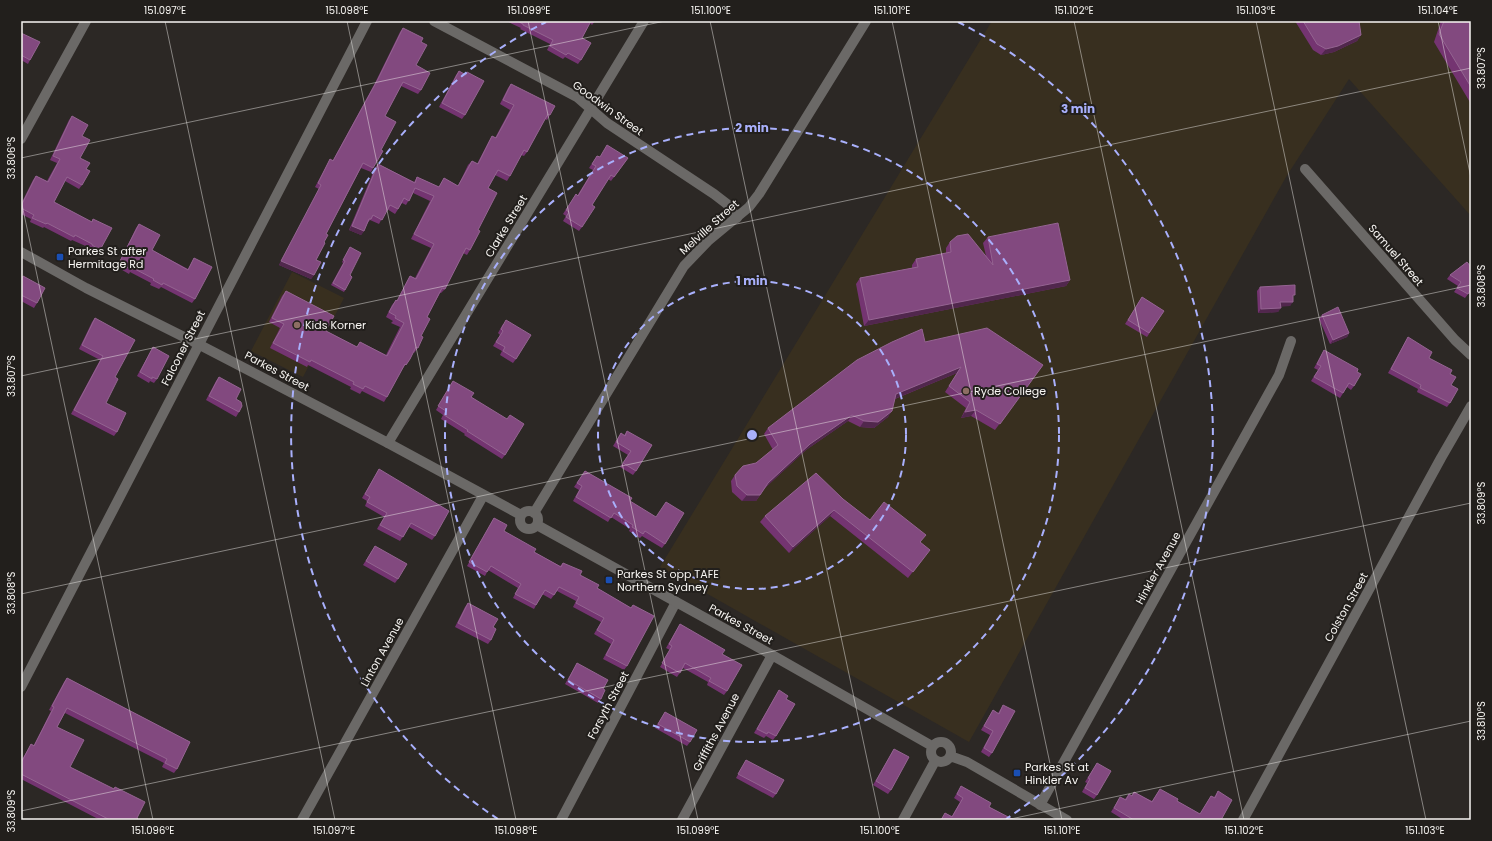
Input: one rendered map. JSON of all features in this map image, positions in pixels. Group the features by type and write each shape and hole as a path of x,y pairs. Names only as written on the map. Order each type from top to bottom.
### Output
{"street":[{"path":"21,139 86,21"},
{"name":"Falconer Street","path":"21,687 367,21"},
{"name":"Goodwin Street","path":"434,21 577,97 607,123 714,194 727,204 737,218"},
{"name":"Clarke Street","path":"388,443 644,21"},
{"name":"Melville Street","path":"534,513 684,266 708,241 749,207 759,194 866,21"},
{"name":"Samuel Street","path":"1305,169 1455,340 1471,355"},
{"name":"Parkes Street","path":"21,252 86,288 198,344 388,443 483,496 521,515"},
{"name":"Hinkler Avenue","path":"1040,804 1279,375 1291,341"},
{"name":"Colston Street","path":"1243,820 1471,406"},
{"name":"Linton Avenue","path":"302,820 483,496"},
{"path":"525,512 534,513 538,519 537,525 530,530 524,529 520,524 521,515 525,512"},
{"name":"Parkes Street","path":"537,525 772,655 932,746"},
{"name":"Forsyth Street","path":"561,820 676,602"},
{"name":"Griffiths Avenue","path":"682,820 772,655"},
{"path":"937,742 946,743 951,750 950,756 945,761 935,761 930,752 932,746 937,742"},
{"path":"950,756 967,762 1067,820"},
{"path":"902,820 935,761"}],"shaded area":[{"name":"Ryde College","path":"992,21 1471,21 1471,216 1349,79 1286,177 969,742 660,567"},
{"name":"Kids Korner","path":"292,272 344,298 303,377 251,351"}],"building":[{"path":"517,21 591,21 582,38 591,43 581,60 568,53 566,55 550,46 553,40"},
{"path":"1303,21 1359,21 1361,35 1338,46 1326,49 1317,44"},
{"path":"1444,21 1471,21 1471,87 1439,34"},
{"path":"403,28 423,38 421,42 427,45 416,65 430,73 421,90 403,82 385,116 396,122 381,150 383,151 373,168 363,163 326,234 328,235 324,242 325,243 316,260 321,262 314,275 281,261 321,185 318,183 330,159 333,161 378,79"},
{"path":"21,33 40,42 30,60 21,55"},
{"path":"459,71 466,75 467,72 484,81 465,115 442,103"},
{"path":"511,84 555,106 550,115 548,114 527,152 524,150 510,176 498,170 488,188 497,193 478,230 480,231 470,250 466,248 445,289 442,288 427,317 430,319 421,336 423,337 418,348 416,347 410,359 406,365 405,364 387,397 365,386 363,389 353,384 354,382 311,360 310,362 273,343 284,324 272,318 286,291 334,316 326,331 357,347 360,342 387,356 404,323 395,318 396,316 389,312 396,300 397,301 410,276 416,279 434,244 414,234 434,196 415,188 409,201 404,198 398,209 390,205 382,220 373,215 371,219 369,219 364,231 352,226 378,164 415,183 417,177 439,187 444,178 458,186 472,161 478,164 492,136 496,138 514,105 503,100"},
{"path":"72,116 88,125 82,136 90,140 80,158 90,163 86,169 90,171 82,185 67,177 54,202 92,222 93,219 112,228 100,250 75,235 74,237 47,223 46,224 32,218 34,215 21,208 36,176 48,182 60,159 53,156"},
{"path":"607,145 628,158 614,177 611,175 592,205 595,207 582,227 566,217 569,212 566,210 576,194 578,196 596,166 592,164 597,156 600,157"},
{"path":"1058,223 1070,280 869,320 860,278 918,267 916,259 951,252 950,242 957,236 968,234 993,265 988,237"},
{"path":"139,224 160,235 152,250 188,270 194,258 212,267 195,299 163,283 162,285 133,268 132,270 119,263"},
{"path":"350,247 361,253 350,275 352,277 345,290 333,283 345,261 343,260"},
{"path":"1467,262 1471,267 1471,289 1468,294 1457,288 1461,282 1450,275"},
{"path":"23,276 45,288 37,303 21,295 21,278"},
{"path":"1295,285 1293,302 1280,302 1281,308 1261,309 1260,287"},
{"path":"1142,297 1164,311 1149,333 1128,320"},
{"path":"1338,307 1349,333 1333,340 1322,315"},
{"path":"95,318 135,340 115,377 118,379 106,403 126,413 117,432 74,410 103,356 82,345"},
{"path":"506,320 531,335 516,359 503,351 505,347 496,342 503,331 501,329"},
{"path":"987,328 1043,365 1000,424 976,410 965,412 970,402 949,386 961,367 896,394 892,411 878,422 864,421 852,415 810,444 768,483 760,495 747,495 737,486 735,475 743,466 756,463 778,445 768,428 857,360 922,329 925,342"},
{"path":"1408,337 1432,352 1429,358 1452,370 1450,374 1456,377 1451,385 1458,389 1450,403 1420,388 1421,385 1391,369"},
{"path":"153,347 169,356 157,379 152,377 152,379 140,372"},
{"path":"1324,350 1358,369 1357,372 1361,374 1354,386 1349,383 1343,393 1314,377 1321,366 1317,364"},
{"path":"219,377 241,389 236,399 241,402 242,406 239,412 209,396"},
{"path":"453,381 474,393 471,397 507,419 510,415 524,424 505,455 444,415 446,411 438,406"},
{"path":"627,431 652,445 636,471 623,463 631,451 616,442 621,433 625,436"},
{"path":"379,469 449,511 435,536 411,523 403,537 380,525 387,513 367,502 370,497 365,494"},
{"path":"585,471 632,498 630,501 656,517 666,502 684,513 665,544 645,531 643,534 632,527 633,525 614,513 611,518 576,497 582,486 577,483"},
{"path":"816,473 843,499 870,520 884,502 926,535 920,542 930,550 913,572 834,510 793,547 765,516"},
{"path":"494,518 507,525 504,531 536,549 534,552 561,567 563,563 582,571 580,575 599,585 597,588 631,608 633,605 654,616 627,666 606,655 614,640 597,630 604,618 576,603 579,597 559,587 554,595 545,590 536,605 515,594 521,584 491,566 487,572 469,562"},
{"path":"375,546 407,564 398,579 366,561"},
{"path":"468,603 498,619 493,627 496,629 491,640 458,623"},
{"path":"680,624 725,650 722,654 742,665 727,691 709,681 711,678 685,663 680,673 662,663 672,646 669,644"},
{"path":"577,663 608,680 603,689 605,690 601,699 568,680"},
{"path":"67,678 190,742 177,769 165,763 167,759 67,708 57,727 84,740 70,767 114,789 115,787 145,802 137,818 139,820 110,820 21,774 21,763 31,744 34,746 54,707 52,706"},
{"path":"779,690 788,696 786,699 795,704 776,736 768,732 767,734 757,729"},
{"path":"1003,705 1015,711 992,753 984,748 993,731 984,726 993,710 999,714"},
{"path":"665,712 697,730 690,742 658,724"},
{"path":"894,749 909,757 891,790 876,781"},
{"path":"746,760 784,780 776,794 738,774"},
{"path":"1097,763 1111,771 1097,795 1085,788 1090,779 1088,778"},
{"path":"961,786 991,803 989,807 1014,820 941,820 945,813 952,817 963,798 957,794"},
{"path":"1160,789 1200,814 1211,796 1215,798 1218,791 1232,800 1221,820 1134,820 1114,808 1120,797 1126,800 1129,794 1132,796 1134,792 1152,802"}],"place":[{"name":"Parkes St after Hermitage Rd","path":"60,257"},
{"name":"Kids Korner","path":"297,325"},
{"name":"Ryde College","path":"966,391"},
{"name":"Parkes St opp TAFE Northern Sydney","path":"609,580"},
{"name":"Parkes St at Hinkler Av","path":"1017,773"}]}
